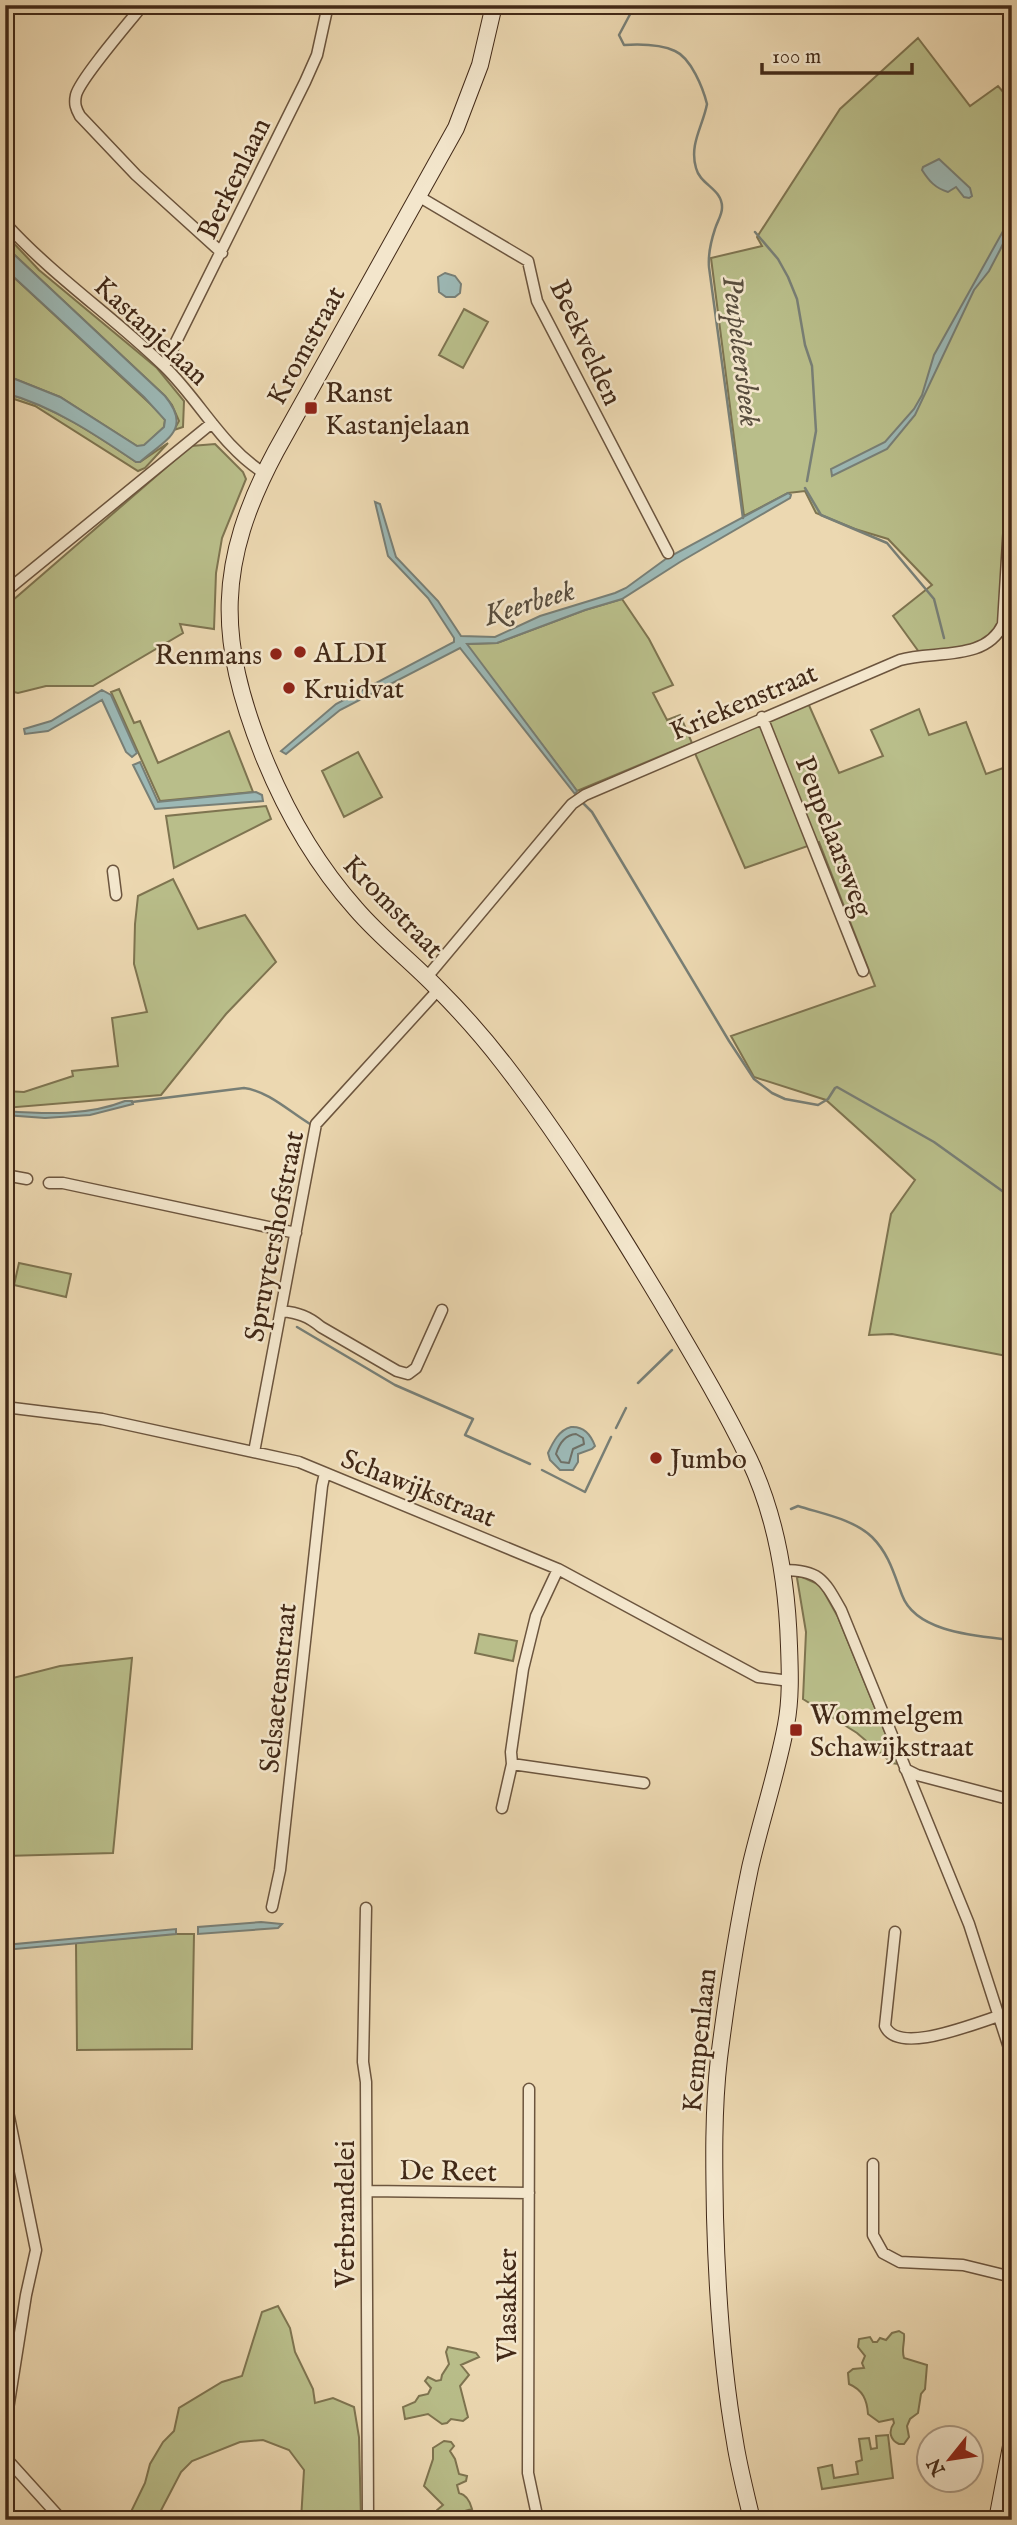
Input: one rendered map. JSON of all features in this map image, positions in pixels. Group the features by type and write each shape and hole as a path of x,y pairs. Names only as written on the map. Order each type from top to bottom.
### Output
{"main road":[{"name":"Kromstraat","path":"494,5 489,33 471,93 456,128 264,473 239,541 230,593 231,646 235,674 248,717 271,775 326,875 360,914 439,989 484,1039 532,1102 627,1245 681,1335 752,1464 773,1525 783,1570"},
{"name":"Kempenlaan","path":"752,2520 734,2441 723,2349 713,2157 718,2063 732,1966 750,1871 786,1725 790,1681 788,1605 783,1570"},
{"path":"997,2520 1012,2441"}],"street":[{"path":"143,5 77,91 75,108 136,175 222,253"},
{"name":"Berkenlaan","path":"164,366 309,73 317,55 328,5"},
{"name":"Beekvelden","path":"418,196 528,261 537,301 668,553"},
{"name":"Kastanjelaan","path":"5,223 52,271 164,366 189,392 212,423 253,466 264,473"},
{"path":"5,592 212,423"},
{"name":"Kriekenstraat","path":"427,977 572,804 595,790 900,660 919,655 962,651 995,638 1003,624 1012,476"},
{"name":"Peupelaarsweg","path":"762,718 863,971"},
{"path":"113,871 116,895"},
{"name":"Spruytershofstraat","path":"254,1452 316,1124 439,989"},
{"path":"5,1175 27,1179"},
{"path":"48,1183 63,1183 296,1233"},
{"path":"282,1311 311,1318 331,1334 397,1371 408,1374 416,1368 442,1310"},
{"name":"Schawijkstraat","path":"5,1407 102,1419 299,1462 558,1569 753,1675 790,1681"},
{"name":"Selsaetenstraat","path":"272,1907 280,1870 320,1499 325,1474"},
{"path":"502,1808 512,1764 523,1669 536,1616 558,1569"},
{"path":"783,1570 816,1574 825,1582 841,1610 970,1924 1012,2057"},
{"path":"512,1764 644,1783"},
{"path":"905,1769 917,1775 1012,1800"},
{"name":"Verbrandelei","path":"366,1908 363,2062 366,2082 368,2520"},
{"path":"895,1933 885,2026 888,2033 895,2037 927,2039 999,2016"},
{"name":"Vlasakker","path":"529,2089 528,2473 538,2520"},
{"path":"5,2428 26,2295 36,2250 6,2102"},
{"path":"873,2164 873,2235 876,2245 883,2253 900,2262 963,2265 1012,2277"},
{"name":"De Reet","path":"367,2191 529,2193"},
{"path":"5,2457 62,2520"}],"green space":[{"path":"918,38 970,106 998,86 1012,102 1012,463 999,621 993,635 969,647 919,652 893,616 932,585 888,539 816,513 805,491 788,493 744,516 711,258 762,246 757,237 840,109"},
{"path":"5,234 39,270 157,368 184,401 183,427 174,430 179,421 165,396 5,246"},
{"path":"5,269 159,412 165,420 164,427 144,446 137,446 60,397 5,375"},
{"path":"464,309 488,322 463,368 439,355"},
{"path":"5,393 57,413 136,462 168,443 145,468 138,471 35,406 5,396"},
{"path":"215,444 243,472 246,479 222,538 216,573 214,629 180,624 183,633 93,686 46,686 18,693 5,690 5,607 191,446"},
{"path":"622,599 649,639 673,685 653,693 667,720 680,715 692,743 577,791 466,644 497,643"},
{"path":"119,689 134,723 140,721 158,763 229,731 253,792 160,801 111,692"},
{"path":"808,703 839,773 883,756 871,730 919,709 929,735 966,722 986,774 1012,765 1012,1357 892,1334 869,1335 891,1214 915,1180 826,1100 754,1077 731,1036 875,986 819,842 745,868 694,751"},
{"path":"358,752 382,797 344,817 322,771"},
{"path":"266,806 271,819 174,868 166,816"},
{"path":"173,879 198,929 245,915 276,962 226,1014 161,1095 5,1108 5,1091 24,1092 73,1076 72,1071 118,1066 112,1018 147,1012 134,964 138,896"},
{"path":"19,1263 71,1274 66,1297 14,1285"},
{"path":"800,1576 820,1585 838,1617 898,1764 892,1763 857,1733 803,1699 806,1632 797,1578"},
{"path":"479,1634 517,1641 513,1661 475,1653"},
{"path":"132,1658 113,1853 5,1856 5,1820 13,1815 5,1803 5,1680 60,1666"},
{"path":"194,1934 192,2049 77,2050 76,1943"},
{"path":"278,2306 290,2328 295,2352 313,2389 315,2403 333,2398 354,2407 359,2437 361,2520 301,2520 304,2470 289,2450 263,2440 240,2442 192,2461 181,2472 156,2520 127,2520 145,2483 150,2464 163,2442 174,2431 179,2408 222,2382 242,2376 262,2312"},
{"path":"899,2331 904,2334 904,2358 927,2365 925,2389 921,2394 918,2413 910,2419 907,2426 909,2437 904,2444 899,2444 892,2438 893,2419 879,2422 868,2414 863,2396 849,2384 848,2373 853,2369 864,2368 862,2363 865,2356 858,2347 859,2339 870,2337 873,2342 877,2342 880,2338 886,2340 892,2333"},
{"path":"448,2347 476,2353 479,2357 461,2365 469,2375 460,2386 468,2417 463,2421 451,2419 442,2424 428,2414 405,2419 403,2407 415,2402 419,2396 428,2394 431,2388 425,2381 428,2377 441,2380 449,2364 446,2352"},
{"path":"888,2435 893,2478 822,2489 818,2468 832,2465 834,2478 858,2474 856,2462 862,2460 859,2439 869,2438 871,2449 877,2448 876,2436"},
{"path":"444,2441 451,2442 454,2446 450,2451 459,2474 467,2476 466,2481 457,2485 459,2493 468,2499 472,2509 461,2512 458,2520 434,2520 437,2510 443,2505 424,2486 433,2459 433,2448"}],"water":[{"path":"939,159 970,188 972,196 964,197 956,187 948,192 930,181 922,170 923,167"},
{"path":"1012,215 1012,225 1000,250 989,271 974,290 915,415 887,449 832,476 831,469 885,442 914,409 922,395 934,355"},
{"path":"5,246 165,396 173,408 176,426 172,433 140,462 57,413 5,393 5,375 60,397 137,446 144,445 164,427 165,420 144,397 5,269"},
{"path":"445,273 455,276 461,284 460,293 455,297 446,297 439,292 438,277"},
{"path":"788,493 790,498 622,599 497,643 467,644 572,784 577,791 575,794 460,648 340,710 286,754 281,751 336,704 454,642 428,598 388,556 375,502 380,504 396,557 438,601 461,636 495,637 540,616 626,588 667,558"},
{"path":"102,690 111,695 137,753 132,757 126,752 102,700 48,731 25,734 24,729 51,721"},
{"path":"140,762 158,802 256,792 262,795 263,801 155,809 133,765"},
{"path":"132,1101 133,1104 90,1115 45,1118 5,1115 5,1111 81,1112"},
{"path":"571,1427 586,1432 595,1446 578,1454 578,1462 573,1470 560,1470 550,1460 548,1453 560,1434"},
{"path":"261,1922 282,1924 278,1928 198,1934 198,1927"},
{"path":"176,1929 176,1934 5,1950 5,1945"}],"waterway":[{"name":"Peupeleersbeek","path":"635,5 619,35 624,45 656,46 681,55 696,74 707,104 695,143 694,159 698,174 719,196 722,208 710,248 709,267 743,518"},
{"path":"755,232 778,259 788,277 797,299 805,345 812,366 816,431 807,481"},
{"path":"805,488 821,515 887,543 934,599 944,638"},
{"path":"582,802 592,812 754,1079 785,1099 818,1105 828,1099 837,1087 934,1142 1012,1198"},
{"path":"132,1102 244,1088 270,1098 310,1124"},
{"path":"297,1327 395,1385 473,1419 465,1435 530,1464"},
{"path":"638,1383 672,1350"},
{"path":"616,1428 626,1408"},
{"path":"542,1470 585,1492 611,1437"},
{"path":"791,1509 798,1506 837,1518 872,1537 887,1557 909,1608 920,1618 966,1634 1012,1640"}],"place":[{"name":"Ranst Kastanjelaan","path":"311,408"},
{"name":"ALDI","path":"300,652"},
{"name":"Renmans","path":"276,654"},
{"name":"Kruidvat","path":"289,688"},
{"name":"Jumbo","path":"656,1458"},
{"name":"Wommelgem Schawijkstraat","path":"796,1730"}],"water label":[{"name":"Keerbeek","path":"529,602"}]}
